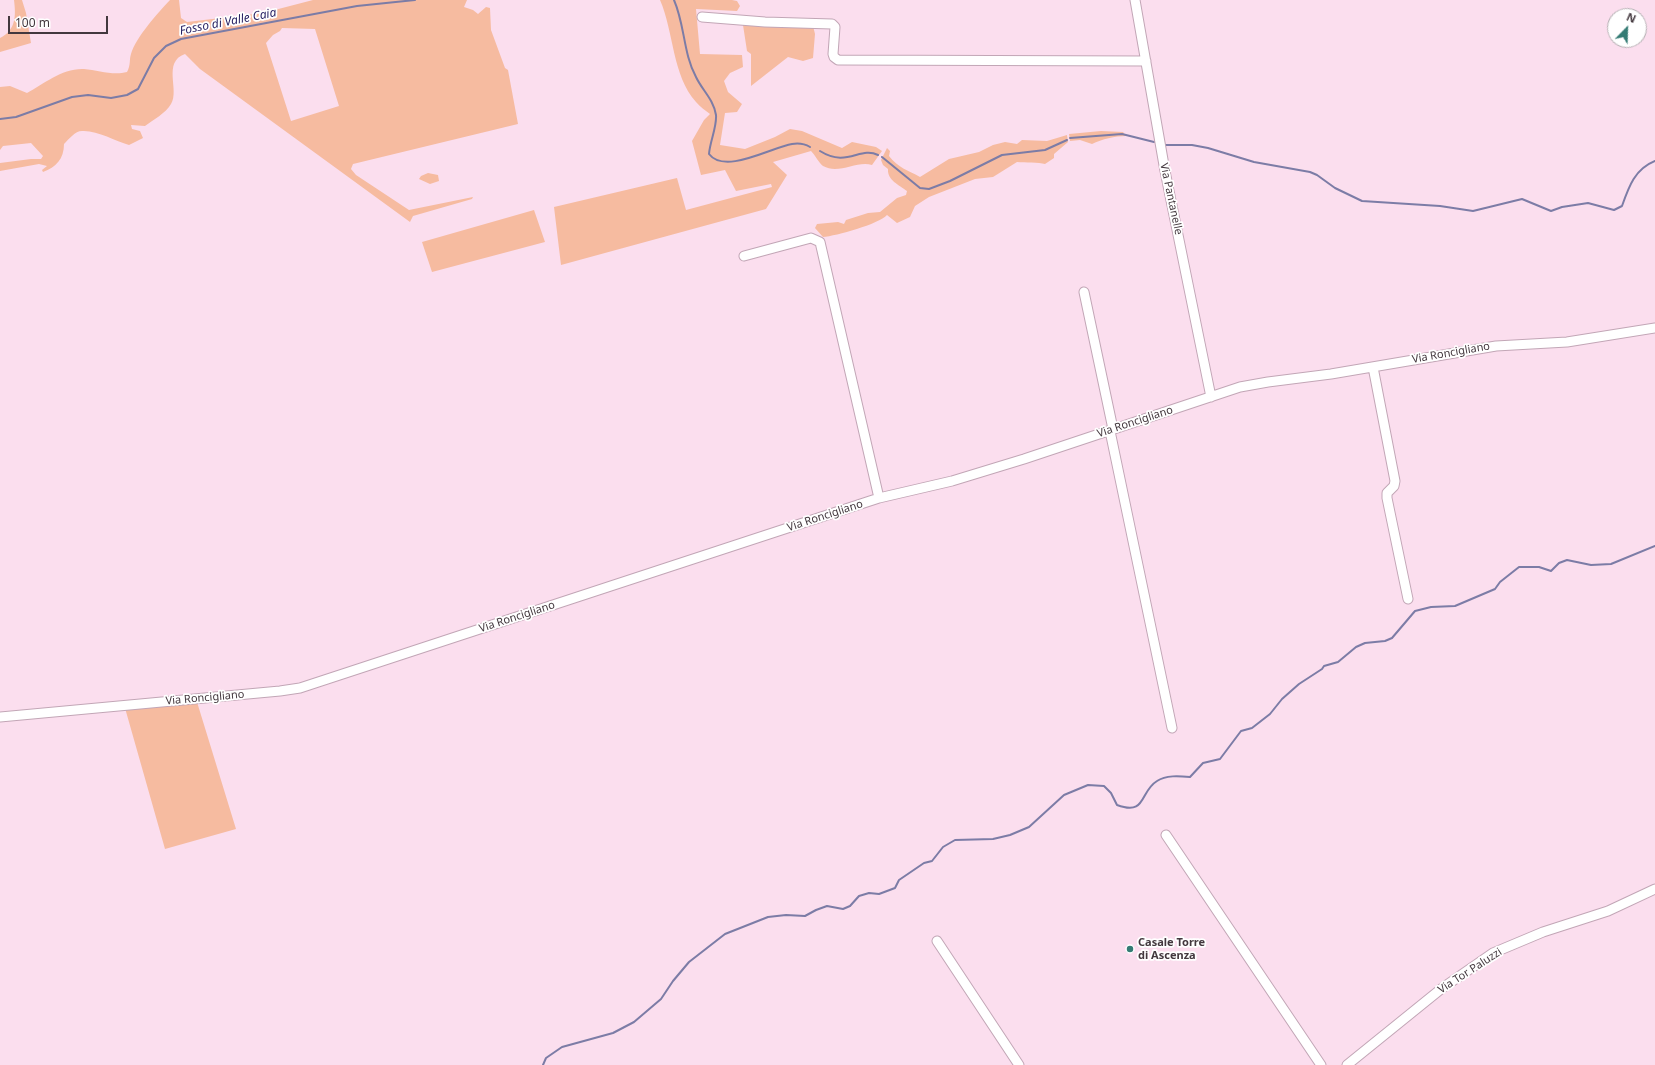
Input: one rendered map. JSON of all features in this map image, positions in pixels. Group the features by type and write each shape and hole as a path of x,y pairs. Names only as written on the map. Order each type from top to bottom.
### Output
{"street":[{"name":"Via Pantanelle","path":"1135,0 1165,171 1211,397"},
{"path":"702,17 765,22 832,24 835,27 833,54 838,60 1146,61"},
{"path":"744,256 811,238 820,242 879,498"},
{"path":"1084,292 1172,728"},
{"name":"Via Roncigliano","path":"0,717 300,688 879,498 952,481 1211,397 1256,384 1373,367 1496,346 1567,342 1655,328"},
{"path":"1373,367 1395,481 1394,486 1387,493 1387,498 1408,599"},
{"path":"1166,835 1321,1065"},
{"name":"Via Tor Paluzzi","path":"1347,1065 1441,989 1493,953 1543,932 1608,911 1655,889"},
{"path":"937,941 1019,1065"}],"shaded area":[{"path":"14,0 22,0 26,13 31,43 0,52 0,38 9,31 14,22"},
{"path":"170,0 179,0 181,18 187,22 263,13 313,0 467,0 464,7 473,10 478,14 486,7 490,8 491,30 505,68 508,70 518,124 353,164 351,169 356,175 409,210 473,197 472,199 413,216 410,222 200,69 185,54 178,58 174,63 174,91 169,107 145,126 131,125 132,129 140,131 143,138 129,145 94,132 79,131 64,144 61,158 52,168 43,172 42,170 47,166 39,164 0,171 0,163 41,159 43,156 31,143 3,146 0,150 0,87 10,86 27,93 54,77 76,69 116,73 127,72 131,54 138,40","holes":["282,28 315,29 339,106 291,121 266,43"]},
{"path":"660,0 732,0 737,1 740,6 737,11 696,9 700,54 742,55 743,67 730,73 724,81 728,92 742,104 737,112 725,113 720,145 745,149 775,137 790,129 802,131 842,148 852,142 876,147 882,151 872,165 860,164 835,169 823,166 811,151 773,162 787,175 766,209 561,265 554,207 677,178 686,210 772,187 771,184 736,191 725,170 701,175 692,141 704,120 710,114 696,102 682,79 674,53 665,12"},
{"path":"743,25 813,26 815,34 813,58 803,61 788,57 751,86 751,54 747,51"},
{"path":"1101,131 1123,132 1126,136 1109,138 1092,144 1080,140 1070,141 1069,134"},
{"path":"1067,135 1068,142 1054,154 1054,158 1045,164 1017,162 993,177 975,179 929,197 915,206 910,217 897,223 887,215 867,226 823,237 815,228 817,224 838,222 844,224 846,220 868,213 880,212 897,198 906,195 907,191 891,179 888,169 883,165 881,160 887,148 890,151 889,156 896,163 920,177 949,159 979,152 993,145 1005,142 1017,144 1022,140 1047,141"},
{"path":"428,173 438,175 439,181 430,184 419,179 421,176"},
{"path":"534,210 545,242 432,272 422,242"},
{"path":"197,702 236,829 165,849 125,708"}],"waterway":[{"name":"Fosso di Valle Caia","path":"0,119 16,117 72,97 88,95 111,98 127,95 138,89 154,58 166,46 181,39 357,6 415,0"},
{"path":"674,0 678,10 686,49 692,68 698,82 715,110 715,124 709,154 716,160 726,162 749,158 792,144 801,144 810,147"},
{"path":"1070,138 1122,134 1154,142"},
{"path":"882,157 920,188 929,189 950,181 1002,155 1045,150 1067,140"},
{"path":"1165,145 1192,145 1208,148 1254,162 1310,172 1317,175 1335,188 1362,201 1440,206 1473,211 1522,199 1551,211 1562,207 1588,203 1614,210 1622,206 1630,185 1638,173 1648,164 1655,161"},
{"path":"820,151 838,158 865,153 878,155"},
{"path":"543,1065 546,1058 562,1047 613,1033 634,1022 661,999 673,981 689,962 725,934 768,917 786,915 805,916 827,906 843,909 850,906 859,896 869,893 879,894 895,888 899,880 924,863 932,861 943,847 955,840 993,839 1010,835 1029,827 1064,795 1088,785 1104,786 1111,793 1117,805 1127,808 1138,805 1142,801 1147,791 1157,781 1168,777 1190,777 1203,763 1220,759 1241,731 1252,728 1270,714 1282,699 1299,684 1322,669 1324,666 1338,662 1356,647 1365,643 1385,641 1392,638 1415,611 1431,607 1455,606 1495,589 1500,582 1519,567 1539,567 1551,571 1559,563 1567,560 1591,565 1611,564 1655,546"}],"place":[{"name":"Casale Torre di Ascenza","path":"1130,949"}]}
